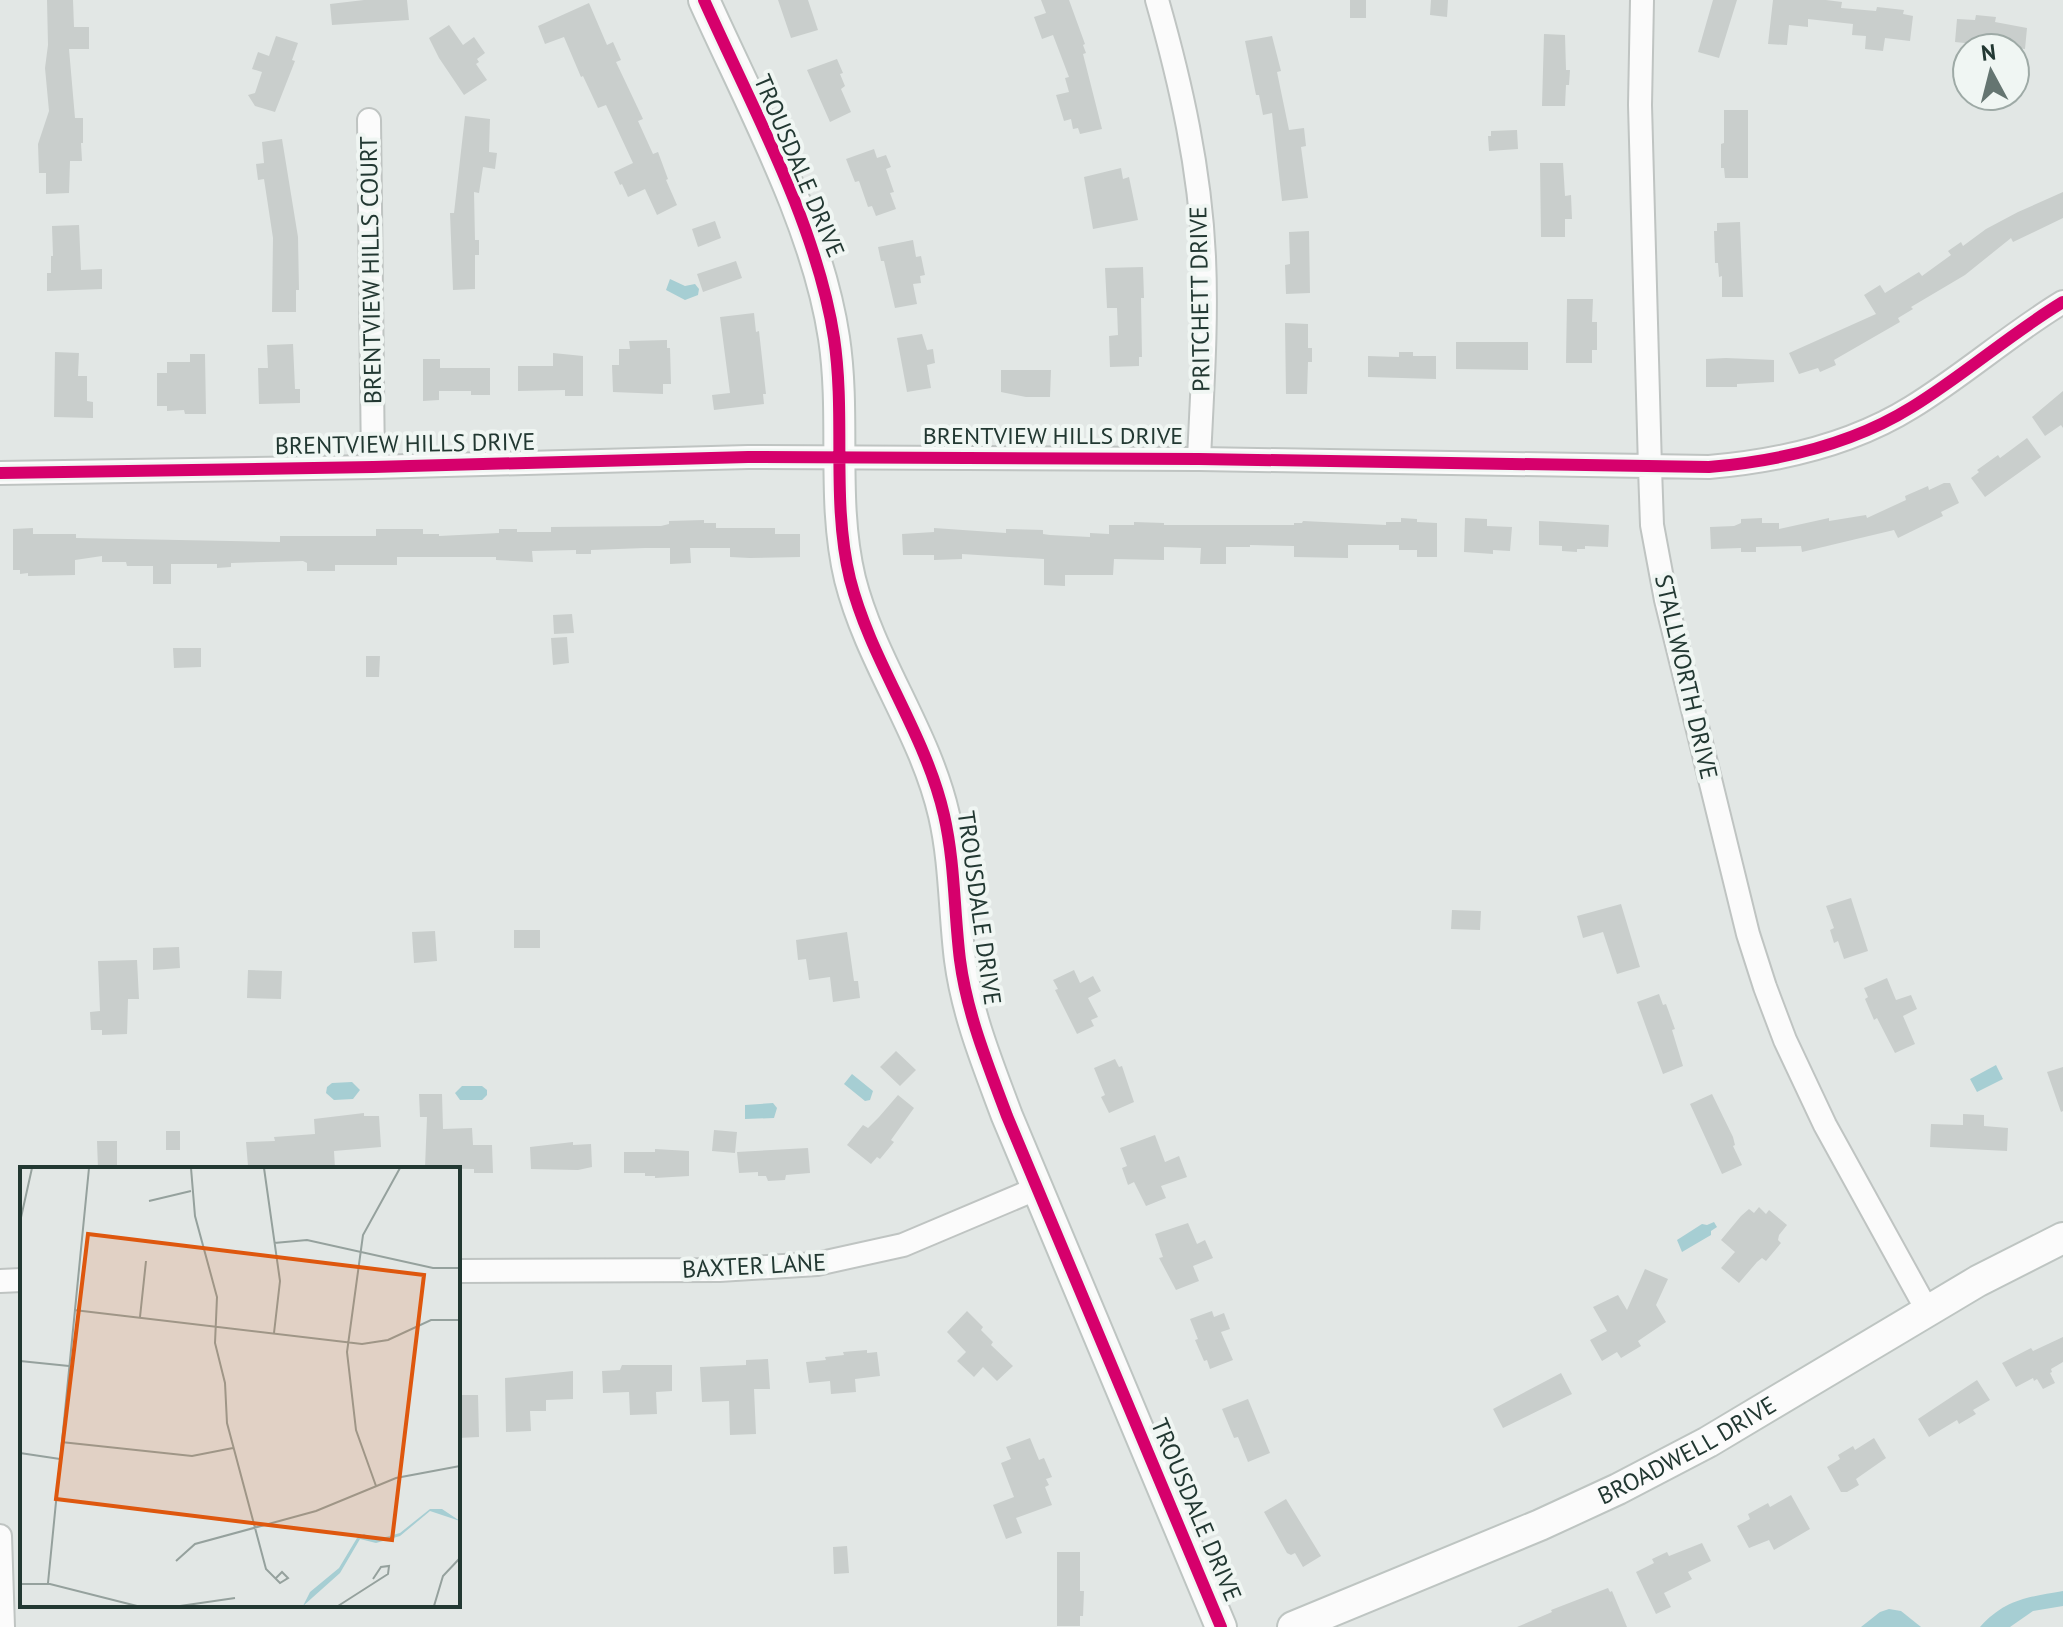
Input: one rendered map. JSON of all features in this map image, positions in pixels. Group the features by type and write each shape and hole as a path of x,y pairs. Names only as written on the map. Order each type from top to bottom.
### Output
{"street":[{"name":"TROUSDALE DRIVE","path":"704,0 798,212 821,277 837,360 842,530 851,580 865,627 918,736 936,784 948,834 960,961 972,1014 992,1076 1221,1627"},
{"name":"PRITCHETT DRIVE","path":"1157,0 1180,82 1199,195 1205,311 1199,459"},
{"name":"STALLWORTH DRIVE","path":"1642,0 1640,105 1652,525 1666,600 1748,934 1765,987 1785,1040 1825,1125 1927,1310"},
{"name":"BRENTVIEW HILLS COURT","path":"369,120 373,467"},
{"name":"BRENTVIEW HILLS DRIVE","path":"0,473 748,457 1199,459 1709,467 1766,461 1816,449 1892,418 1929,396 2063,302"},
{"name":"BAXTER LANE","path":"460,1271 719,1270 817,1264 903,1245 1038,1188"},
{"name":"BROADWELL DRIVE","path":"1293,1627 1540,1525 1618,1489 1708,1442 1927,1310 2063,1238"},
{"path":"0,1281 20,1280"},
{"path":"0,1536 3,1627"}],"water":[{"path":"670,279 685,286 695,284 699,289 698,295 685,300 666,290"},
{"path":"1996,1065 2003,1079 1977,1092 1970,1079"},
{"path":"852,1074 873,1091 870,1100 865,1101 844,1084"},
{"path":"352,1082 360,1090 353,1099 334,1100 326,1093 332,1083"},
{"path":"462,1086 482,1086 487,1090 487,1095 482,1100 460,1100 455,1093"},
{"path":"773,1103 777,1108 774,1118 745,1119 745,1105"},
{"path":"1714,1222 1717,1227 1711,1235 1682,1252 1677,1240 1702,1224"},
{"path":"2063,1591 2063,1606 2033,1611 2010,1627 1980,1627 2008,1605"},
{"path":"1889,1609 1901,1611 1921,1627 1861,1627"}],"building":[{"path":"47,0 73,0 74,27 89,27 89,49 69,49 75,118 83,118 83,143 82,161 70,161 69,193 46,194 46,173 39,173 38,144 49,111 45,68"},
{"path":"407,0 409,20 332,25 330,4"},
{"path":"778,0 808,0 818,30 791,38"},
{"path":"1041,0 1069,0 1085,44 1086,53 1083,54 1102,129 1080,134 1078,128 1073,129 1071,119 1064,121 1056,95 1069,92 1065,78 1069,77 1053,35 1042,39 1034,17 1046,13"},
{"path":"1350,0 1366,0 1366,18 1350,18"},
{"path":"1431,0 1448,0 1447,17 1430,15"},
{"path":"1713,0 1737,0 1719,58 1698,52"},
{"path":"1773,0 1826,0 1842,2 1841,8 1904,10 1903,14 1913,16 1910,41 1885,38 1883,51 1865,49 1866,36 1852,35 1853,24 1808,19 1808,27 1789,25 1787,45 1768,44"},
{"path":"589,3 607,45 613,42 621,60 616,62 643,119 638,121 653,154 658,152 677,205 657,215 645,189 628,197 620,185 614,172 633,163 606,105 598,108 581,77 564,37 545,44 538,26"},
{"path":"1976,15 1996,17 1995,22 2027,28 2027,32 1956,32 1957,19 1975,20"},
{"path":"449,25 463,45 474,37 485,53 476,64 487,80 464,95 429,38"},
{"path":"1544,34 1565,35 1566,70 1570,70 1565,106 1542,106"},
{"path":"276,36 298,43 292,60 295,61 275,112 255,106 248,95 255,93 262,72 252,69 258,52 269,56"},
{"path":"1272,36 1281,71 1277,72 1289,130 1304,128 1306,146 1301,147 1308,198 1282,201 1272,113 1263,115 1259,95 1256,95 1245,41"},
{"path":"837,59 845,86 841,89 851,112 830,122 807,70"},
{"path":"1724,110 1748,110 1748,178 1725,178 1724,168 1721,168"},
{"path":"465,116 490,119 489,152 497,153 495,169 483,167 479,193 474,192 475,240 479,240 479,255 475,255 475,289 453,290 450,213 454,213"},
{"path":"1517,130 1518,149 1489,151 1488,136 1491,136 1491,131"},
{"path":"282,139 298,237 299,290 296,290 296,312 272,312 273,238 264,179 258,180 256,164 264,163 262,142"},
{"path":"874,149 877,158 886,155 891,167 886,169 896,209 876,216 872,206 868,207 859,181 855,182 846,159"},
{"path":"1540,163 1563,163 1565,196 1571,195 1572,219 1565,219 1565,237 1541,237"},
{"path":"1121,168 1123,179 1129,177 1138,220 1093,229 1084,177"},
{"path":"2063,192 2063,218 2013,242 2011,238 1965,275 1911,307 1913,309 1898,318 1900,322 1834,360 1836,365 1820,372 1818,368 1799,374 1789,353 1876,314 1864,295 1880,285 1885,293 1919,272 1922,276 1951,255 1948,251 1961,242 1963,246 1986,229"},
{"path":"715,221 721,238 698,247 692,229"},
{"path":"1740,222 1743,297 1722,297 1722,276 1719,277 1718,263 1715,263 1714,231 1717,231 1717,223"},
{"path":"79,225 81,270 102,269 102,289 47,291 47,273 51,273 53,256 52,226"},
{"path":"1309,231 1310,293 1286,294 1285,265 1290,264 1289,232"},
{"path":"913,240 916,257 921,256 925,275 920,276 921,283 913,284 917,304 895,308 878,247"},
{"path":"736,261 742,278 703,292 697,274"},
{"path":"1143,267 1142,357 1139,357 1139,366 1110,367 1109,336 1118,335 1117,308 1107,308 1105,268"},
{"path":"1567,299 1593,299 1592,322 1597,322 1597,350 1592,350 1592,363 1566,363"},
{"path":"754,313 766,394 763,394 764,404 714,410 712,395 730,393 720,317"},
{"path":"1285,323 1308,324 1308,348 1312,348 1312,362 1308,362 1307,394 1286,394"},
{"path":"922,334 927,350 933,349 935,363 927,365 931,388 907,392 897,338"},
{"path":"667,340 671,384 663,384 663,394 613,392 612,365 619,365 619,349 630,349 629,341"},
{"path":"1456,342 1528,342 1528,370 1456,369"},
{"path":"293,344 295,389 300,389 300,403 259,404 258,368 268,368 267,345"},
{"path":"55,352 79,353 78,376 87,376 87,401 93,402 93,418 54,417"},
{"path":"1399,352 1413,352 1413,356 1436,356 1436,379 1368,377 1368,356 1399,357"},
{"path":"553,353 583,356 583,396 565,396 565,390 518,391 518,366 553,366"},
{"path":"190,354 205,354 206,414 185,414 184,410 167,411 167,406 157,406 157,373 167,373 167,362 190,362"},
{"path":"423,359 440,359 440,368 490,368 490,395 471,395 471,391 439,391 439,400 423,401"},
{"path":"1706,359 1774,360 1774,382 1706,387"},
{"path":"1001,370 1051,370 1050,397 1026,397 1001,392"},
{"path":"2063,391 2063,428 2061,425 2045,436 2032,417"},
{"path":"2027,438 2041,457 1985,497 1971,478 1998,455 2000,458"},
{"path":"1950,483 1959,503 1941,512 1943,516 1898,538 1894,530 1802,552 1801,546 1756,547 1756,552 1741,552 1741,548 1711,549 1710,527 1734,526 1741,523 1741,519 1762,518 1762,523 1779,523 1779,529 1829,518 1829,521 1866,515 1867,518 1906,500 1905,496"},
{"path":"1401,518 1437,523 1437,557 1417,557 1417,550 1399,550 1399,545 1348,545 1348,558 1294,557 1294,546 1250,545 1226,547 1226,564 1200,564 1201,548 1164,547 1164,560 1114,559 1113,575 1065,575 1065,586 1044,585 1044,559 962,554 962,559 934,560 934,555 903,555 902,534 934,532 934,528 1006,533 1006,529 1043,530 1043,534 1090,537 1090,533 1109,534 1109,525 1134,525 1134,522 1164,525 1294,525 1303,521 1386,525 1386,522 1401,522"},
{"path":"1465,518 1487,519 1487,526 1512,527 1510,551 1493,550 1493,554 1464,552"},
{"path":"704,520 704,523 716,523 716,528 775,528 775,534 800,534 800,557 730,557 730,548 690,548 691,563 670,564 670,548 645,548 591,550 591,554 576,554 576,550 532,551 533,562 496,560 496,557 397,557 397,565 335,565 335,571 307,571 307,563 303,561 231,563 231,567 217,568 217,564 171,564 171,584 153,584 153,566 102,562 102,556 75,560 75,575 28,576 28,573 20,574 20,570 13,570 13,529 33,528 33,534 76,534 76,538 280,542 280,536 376,536 376,529 423,529 423,534 439,536 499,533 499,529 551,532 551,527 661,526 669,524 669,521"},
{"path":"1539,521 1609,525 1608,547 1585,546 1577,552 1562,551 1562,546 1539,545"},
{"path":"572,614 574,633 554,634 553,615"},
{"path":"567,637 569,663 553,665 551,638"},
{"path":"173,648 201,648 201,667 174,668"},
{"path":"366,656 380,656 379,677 366,677"},
{"path":"1851,898 1868,951 1844,959 1838,941 1834,943 1830,930 1834,928 1826,906"},
{"path":"1621,904 1640,967 1617,974 1603,932 1583,938 1577,916"},
{"path":"1452,910 1481,911 1480,930 1451,929"},
{"path":"514,930 540,930 540,948 514,948"},
{"path":"435,931 437,961 414,963 412,932"},
{"path":"847,932 854,981 858,981 860,998 833,1002 830,977 809,980 806,959 798,960 796,940"},
{"path":"179,947 180,968 153,970 153,948"},
{"path":"137,960 139,999 128,999 127,1034 102,1035 102,1030 91,1030 90,1012 100,1011 98,961"},
{"path":"248,970 282,971 281,999 247,998"},
{"path":"1074,970 1080,983 1093,976 1101,991 1088,998 1098,1017 1091,1020 1094,1026 1077,1034 1053,980"},
{"path":"1887,978 1896,1000 1911,995 1917,1009 1903,1016 1915,1044 1895,1053 1865,999 1868,997 1864,988"},
{"path":"1659,994 1675,1029 1672,1030 1683,1066 1663,1074 1637,1002"},
{"path":"896,1051 916,1070 900,1086 880,1067"},
{"path":"1115,1059 1119,1067 1122,1066 1134,1102 1109,1113 1101,1097 1105,1095 1094,1068"},
{"path":"2063,1067 2063,1111 2061,1112 2047,1072"},
{"path":"419,1094 442,1094 443,1129 472,1128 473,1145 492,1145 493,1173 474,1173 474,1169 460,1167 425,1167 427,1117 420,1117"},
{"path":"1712,1094 1733,1137 1733,1146 1742,1165 1722,1174 1690,1104"},
{"path":"898,1095 914,1108 891,1140 894,1142 880,1159 877,1157 871,1164 847,1145 863,1125 868,1128"},
{"path":"364,1113 364,1116 379,1116 381,1147 334,1151 335,1167 248,1166 246,1142 315,1134 314,1119"},
{"path":"1963,1114 1984,1115 1984,1126 2008,1128 2007,1151 1930,1147 1931,1124 1963,1125"},
{"path":"714,1130 737,1132 735,1153 712,1151"},
{"path":"166,1131 180,1131 180,1150 166,1150"},
{"path":"1155,1135 1165,1162 1179,1156 1187,1177 1161,1186 1166,1198 1146,1206 1134,1182 1128,1185 1122,1168 1127,1166 1120,1148"},
{"path":"97,1141 117,1141 117,1167 98,1167"},
{"path":"573,1142 573,1145 591,1144 592,1167 578,1170 531,1169 530,1147"},
{"path":"808,1148 810,1173 786,1175 785,1180 768,1181 766,1176 758,1176 758,1172 739,1173 737,1152"},
{"path":"655,1149 689,1151 689,1176 655,1178 645,1176 645,1173 624,1173 624,1152 655,1152"},
{"path":"1759,1207 1766,1214 1769,1210 1787,1225 1779,1235 1781,1243 1766,1261 1762,1258 1757,1262 1739,1283 1721,1268 1735,1252 1721,1240 1749,1209 1754,1213"},
{"path":"1188,1223 1197,1244 1205,1240 1213,1258 1193,1266 1199,1281 1176,1290 1159,1258 1163,1257 1155,1234"},
{"path":"1645,1269 1668,1279 1656,1305 1666,1322 1638,1341 1641,1346 1621,1358 1617,1352 1602,1361 1590,1340 1607,1331 1593,1307 1618,1295 1627,1310"},
{"path":"967,1311 983,1327 981,1330 993,1342 991,1345 1013,1366 997,1381 983,1367 974,1377 957,1361 966,1352 947,1332"},
{"path":"1212,1311 1214,1317 1224,1313 1230,1329 1221,1332 1233,1360 1210,1369 1195,1340 1198,1339 1190,1319"},
{"path":"2063,1337 2063,1362 2051,1369 2050,1373 2055,1383 2043,1389 2033,1378 2016,1387 2002,1363 2031,1348 2033,1351"},
{"path":"867,1350 867,1353 877,1352 880,1376 855,1379 856,1392 831,1394 830,1381 809,1383 806,1362 826,1360 825,1357 844,1355 843,1352"},
{"path":"768,1359 770,1389 754,1389 756,1434 730,1435 729,1401 702,1402 700,1367 746,1365 746,1360"},
{"path":"622,1365 672,1365 672,1391 656,1392 657,1414 630,1415 629,1392 603,1393 602,1371 620,1370"},
{"path":"573,1371 573,1399 546,1400 546,1411 530,1411 531,1431 506,1432 505,1378"},
{"path":"1561,1373 1572,1394 1503,1428 1493,1409"},
{"path":"1977,1380 1990,1400 1973,1410 1976,1414 1959,1424 1957,1420 1929,1437 1918,1419"},
{"path":"460,1395 478,1395 479,1437 460,1438"},
{"path":"1248,1399 1270,1453 1248,1462 1222,1409"},
{"path":"1030,1438 1039,1460 1044,1458 1052,1477 1046,1479 1049,1485 1045,1487 1052,1505 1016,1518 1022,1533 1006,1539 993,1505 1014,1497 1001,1463 1011,1459 1006,1447"},
{"path":"1874,1438 1886,1458 1856,1479 1859,1485 1841,1492 1827,1467 1840,1459 1838,1455 1853,1446 1855,1450"},
{"path":"1791,1495 1810,1529 1774,1550 1769,1540 1749,1548 1737,1526 1750,1519 1748,1514 1768,1503 1770,1507"},
{"path":"1286,1499 1321,1556 1303,1567 1295,1553 1287,1553 1264,1512"},
{"path":"1702,1543 1711,1561 1688,1572 1692,1579 1664,1593 1671,1607 1656,1614 1636,1572 1667,1552 1669,1556"},
{"path":"847,1546 849,1573 834,1574 833,1547"},
{"path":"1057,1552 1080,1552 1080,1591 1084,1591 1080,1626 1057,1626"},
{"path":"1608,1588 1627,1627 1517,1627 1551,1610"}],"cycle path":[{"path":"704,0 798,209 825,295 837,368 841,519 850,579 871,639 924,755 944,815 960,960 979,1039 1007,1116 1221,1627"},
{"path":"0,473 748,457 1199,459 1709,467 1788,455 1865,432 1931,395 2063,302"}]}
